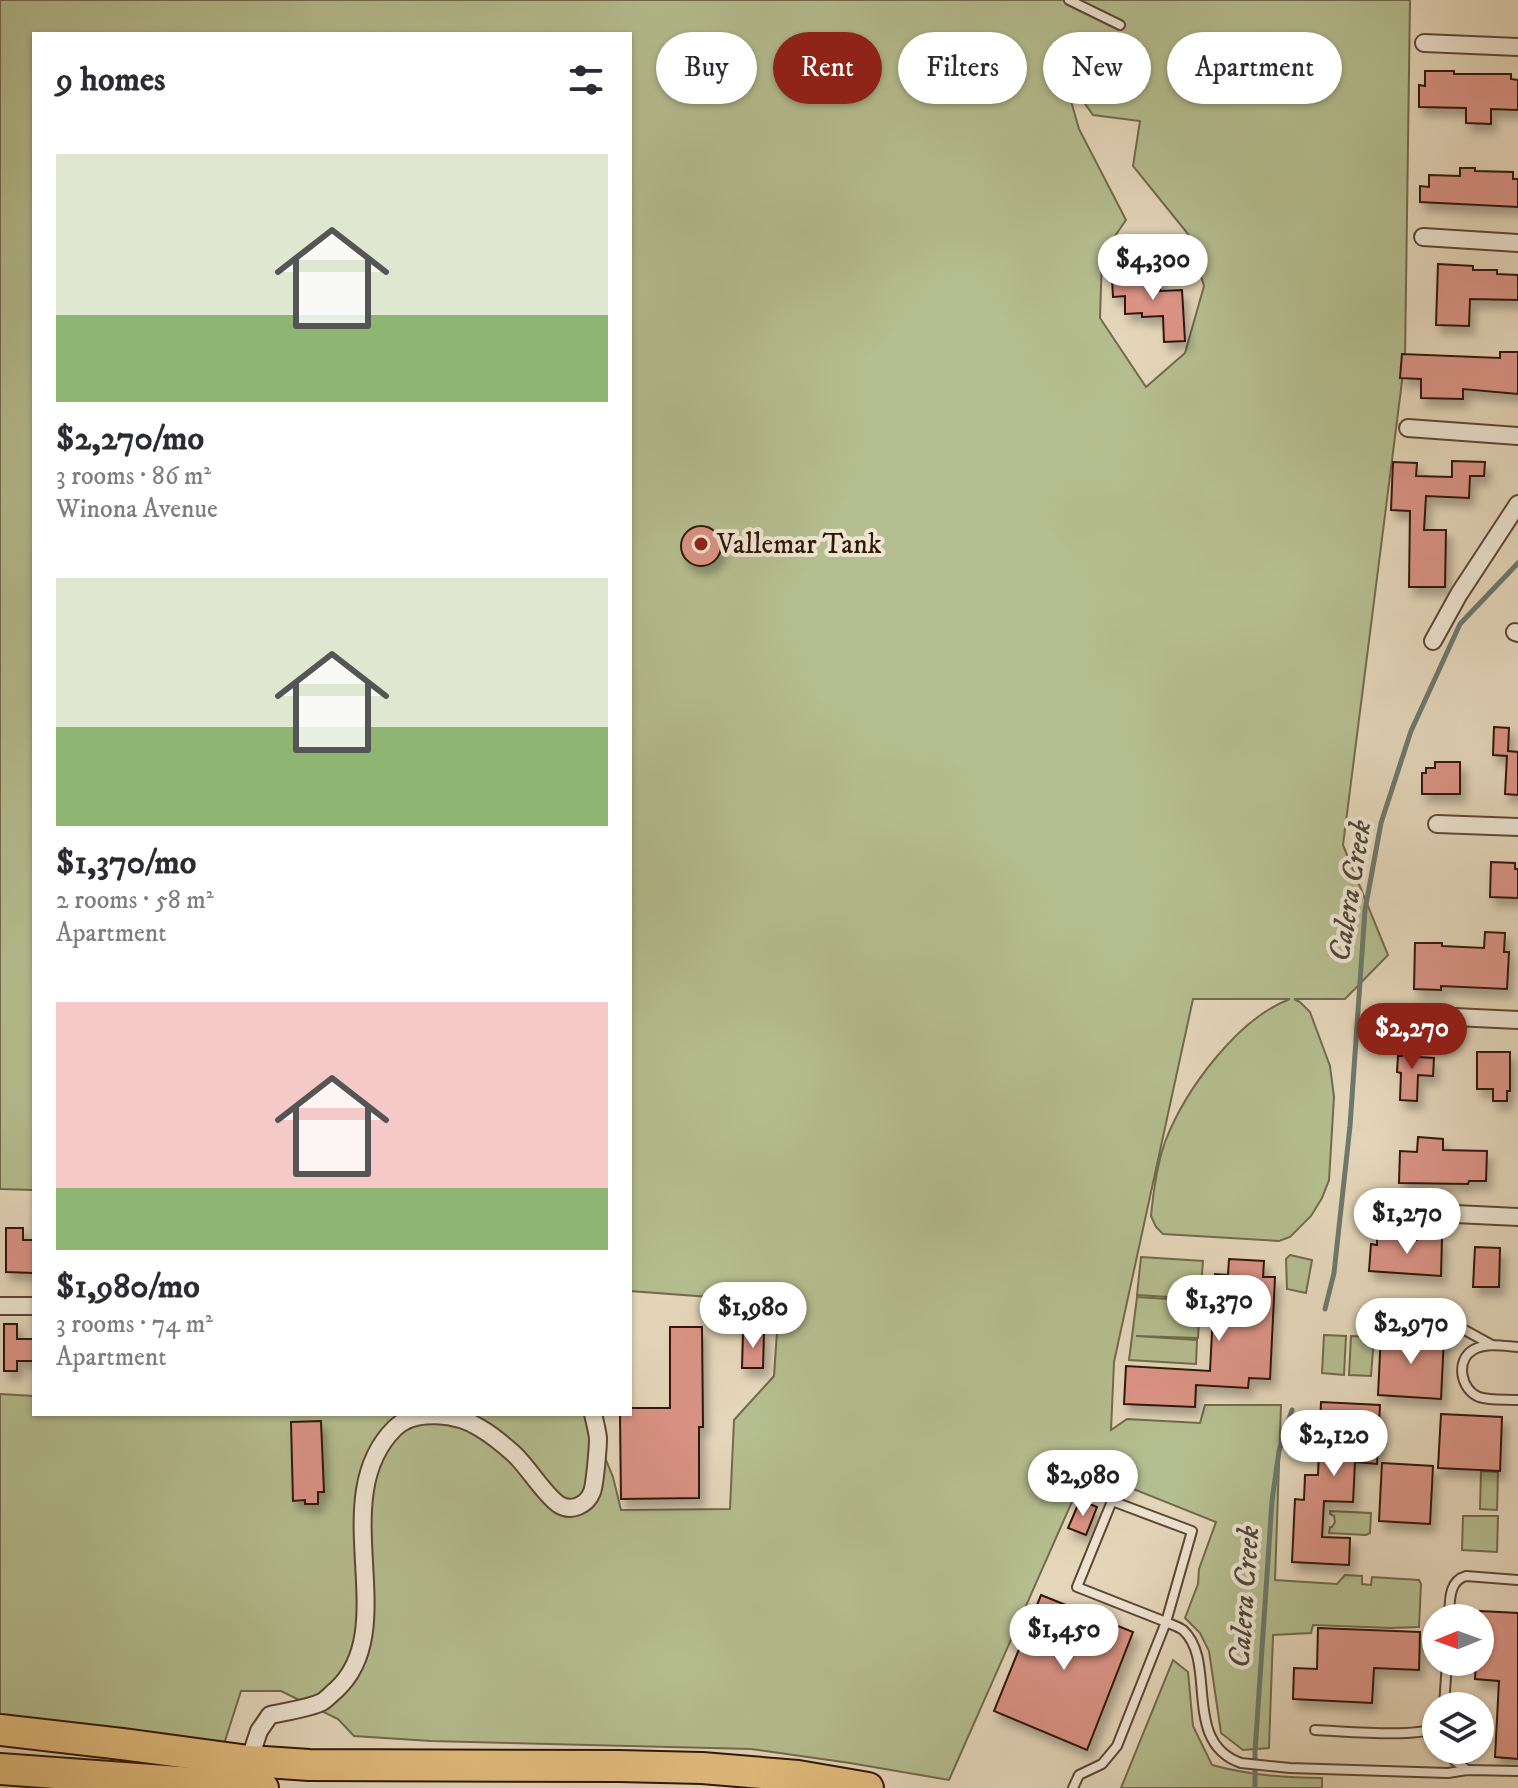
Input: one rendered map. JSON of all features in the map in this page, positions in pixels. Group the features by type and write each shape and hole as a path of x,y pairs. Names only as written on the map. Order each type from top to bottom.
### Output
{"highway":[{"path":"0,1730 249,1761 348,1766 702,1768 798,1776 868,1788"},
{"path":"0,1769 182,1786 263,1788"}],"street":[{"path":"1424,43 1518,47"},
{"path":"1423,237 1518,243"},
{"path":"1408,428 1518,436"},
{"path":"1433,641 1459,594 1518,504"},
{"path":"1437,824 1518,827"},
{"path":"1412,1015 1518,1020"},
{"path":"1392,1211 1518,1217"},
{"path":"0,1306 32,1306"},
{"path":"249,1761 259,1731 270,1715 323,1702 347,1680 360,1650 366,1607 362,1506 368,1474 384,1439 399,1423 419,1416"},
{"path":"446,1416 478,1427 514,1455 559,1505 574,1508 584,1504 593,1491 598,1439 593,1416"}],"lane":[{"path":"1069,0 1120,25"},
{"path":"1401,1325 1461,1328 1493,1345"},
{"path":"1518,1347 1493,1345 1476,1348 1466,1356 1462,1369 1464,1383 1482,1398 1518,1400"},
{"path":"1073,1788 1079,1775 1102,1764 1117,1746 1166,1622 1192,1531 1112,1501 1077,1587 1166,1622 1182,1629 1195,1646 1205,1716 1213,1740 1226,1755 1241,1763 1266,1765 1448,1773 1467,1770 1518,1771"},
{"path":"1450,1604 1453,1586 1459,1578 1518,1580"},
{"path":"1315,1730 1422,1732"},
{"path":"1459,1764 1467,1770"}],"green space":[{"path":"0,0 1410,0 1405,358 1343,845 1388,955 1345,999 1294,999 1310,1012 1330,1066 1334,1097 1329,1180 1311,1216 1290,1237 1279,1241 1163,1234 1151,1216 1162,1150 1199,1079 1232,1039 1251,1022 1290,999 1193,999 1114,1362 1111,1430 1127,1419 1200,1423 1205,1405 1281,1405 1275,1580 1337,1584 1345,1575 1362,1576 1362,1584 1371,1585 1372,1577 1419,1580 1421,1584 1419,1627 1313,1625 1311,1633 1273,1635 1269,1748 1243,1750 1221,1733 1209,1651 1200,1633 1185,1618 1216,1522 1086,1470 949,1780 751,1749 431,1741 354,1736 338,1719 281,1691 241,1691 224,1744 0,1722 0,1394 32,1396 32,1416 588,1416 613,1477 621,1510 730,1509 734,1420 774,1376 779,1302 632,1291 632,32 32,32 32,1190 0,1189","holes":["1043,32 1151,32 1151,104 1085,104 1093,115 1140,121 1133,166 1188,234 1204,286 1185,353 1146,387 1100,318 1102,255 1126,220 1079,129 1072,104 1043,104"]},
{"path":"1290,1255 1312,1260 1306,1293 1287,1289 1286,1259"},
{"path":"1141,1257 1203,1261 1200,1299 1137,1295"},
{"path":"1137,1297 1200,1301 1198,1338 1136,1336 1197,1340 1196,1364 1129,1360"},
{"path":"1324,1335 1346,1336 1344,1375 1322,1373"},
{"path":"1351,1336 1374,1337 1371,1376 1349,1375"},
{"path":"1481,1471 1498,1472 1497,1510 1480,1509"},
{"path":"1330,1511 1371,1513 1370,1533 1329,1533 1335,1522"},
{"path":"1463,1516 1498,1516 1497,1552 1462,1550"},
{"path":"1173,1660 1188,1672 1193,1726 1212,1765 1266,1775 1322,1778 1322,1788 1121,1788"}],"building":[{"path":"1425,71 1511,74 1511,79 1518,80 1518,110 1491,109 1491,124 1466,123 1466,108 1419,107 1419,85 1425,86"},
{"path":"1460,168 1513,172 1513,179 1518,179 1518,207 1420,202 1420,186 1429,187 1429,175 1460,176"},
{"path":"1438,264 1473,266 1473,270 1497,270 1497,274 1518,275 1518,300 1470,299 1469,326 1436,325"},
{"path":"1141,270 1159,270 1160,291 1182,290 1185,341 1164,342 1163,316 1125,314 1125,296 1113,297 1112,278 1141,275"},
{"path":"1500,352 1518,352 1518,394 1463,389 1463,399 1421,398 1421,379 1400,378 1402,354 1500,358"},
{"path":"1452,461 1485,462 1484,476 1470,476 1469,498 1426,496 1424,530 1446,530 1445,587 1409,587 1410,511 1391,510 1393,462 1417,463 1416,476 1452,477"},
{"name":"Vallemar Tank","path":"701,526 715,532 721,546 715,560 701,566 687,560 681,546 687,532"},
{"path":"1494,727 1509,728 1508,751 1518,752 1518,795 1505,794 1507,756 1493,755"},
{"path":"1435,762 1460,762 1460,794 1422,794 1422,773 1426,773 1426,768 1435,768"},
{"path":"1491,862 1515,863 1515,869 1518,869 1518,898 1490,897"},
{"path":"1485,932 1505,933 1504,952 1509,952 1507,989 1441,986 1441,990 1414,989 1415,943 1484,948"},
{"path":"1402,1044 1418,1045 1418,1057 1434,1058 1433,1076 1418,1075 1417,1101 1400,1100 1401,1073 1397,1072"},
{"path":"1477,1052 1510,1052 1507,1101 1493,1101 1493,1089 1477,1089"},
{"path":"1418,1137 1443,1139 1443,1150 1487,1151 1486,1181 1469,1181 1468,1184 1399,1183 1400,1151 1417,1152"},
{"path":"6,1228 23,1228 23,1240 32,1240 32,1273 6,1272"},
{"path":"1417,1237 1442,1238 1441,1276 1369,1271 1371,1244 1377,1245 1377,1238 1417,1240"},
{"path":"1475,1247 1500,1248 1499,1287 1473,1287"},
{"path":"1229,1259 1264,1261 1263,1277 1275,1277 1270,1379 1249,1378 1248,1388 1196,1385 1195,1407 1124,1404 1126,1366 1210,1371 1215,1274 1228,1275"},
{"path":"4,1324 17,1324 17,1339 32,1339 32,1361 17,1361 17,1371 4,1371"},
{"path":"670,1327 702,1327 703,1427 699,1427 699,1498 621,1499 620,1416 632,1416 632,1408 670,1408"},
{"path":"743,1332 764,1332 763,1368 742,1368"},
{"path":"1381,1333 1444,1336 1441,1399 1378,1395"},
{"path":"1321,1402 1380,1405 1377,1464 1355,1462 1353,1502 1324,1501 1322,1537 1350,1538 1349,1565 1292,1562 1295,1499 1304,1500 1305,1475 1318,1475"},
{"path":"1441,1414 1502,1417 1500,1471 1438,1468"},
{"path":"321,1421 324,1492 318,1492 318,1504 305,1504 305,1500 293,1501 291,1422"},
{"path":"1382,1463 1433,1466 1430,1524 1379,1521"},
{"path":"1080,1500 1097,1507 1086,1535 1068,1528"},
{"path":"1041,1595 1133,1632 1087,1750 994,1711"},
{"path":"1494,1612 1518,1613 1518,1759 1495,1757 1499,1681 1475,1679 1475,1676 1494,1676"},
{"path":"1318,1628 1420,1632 1419,1670 1374,1668 1372,1703 1293,1699 1294,1668 1317,1669"}],"waterway":[{"name":"Calera Creek","path":"1325,1309 1334,1273 1350,1126 1365,910 1381,823 1411,731 1460,624 1518,563"},
{"name":"Calera Creek","path":"1255,1788 1272,1501 1279,1451 1292,1410"}],"place":[{"name":"Vallemar Tank","path":"701,544"}]}
